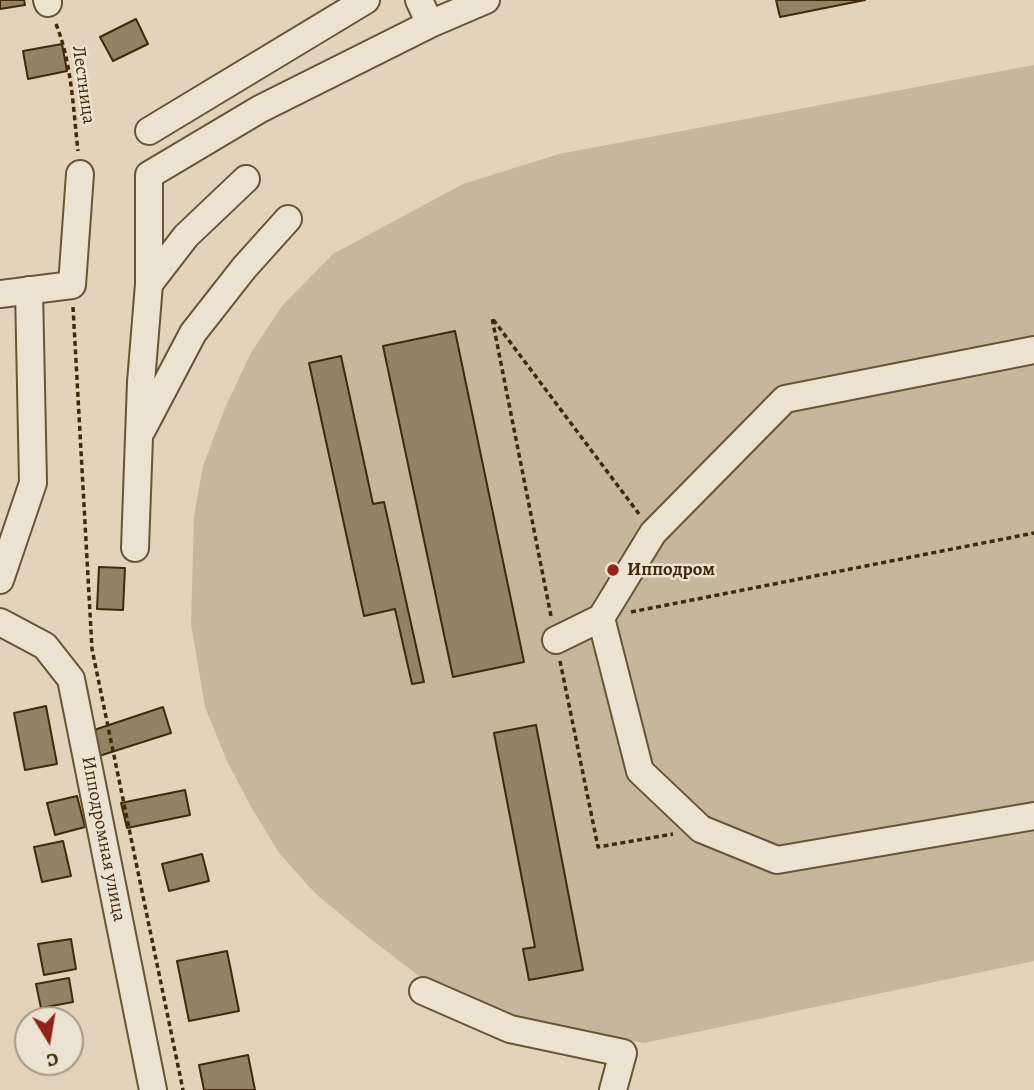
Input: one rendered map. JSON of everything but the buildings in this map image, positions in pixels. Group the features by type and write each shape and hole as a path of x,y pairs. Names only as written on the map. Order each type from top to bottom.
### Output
{"street":[{"path":"149,131 366,0"},
{"path":"418,0 430,24"},
{"path":"135,548 141,382 149,284 149,176 260,108 430,24 486,0"},
{"path":"0,295 72,285 80,174"},
{"path":"149,284 186,236 246,179"},
{"path":"139,438 193,333 244,268 288,219"},
{"path":"0,580 33,483 29,290"},
{"path":"556,640 601,618 653,533 785,399 1034,350"},
{"path":"601,618 640,771 701,828 777,860 1034,816"},
{"name":"Ипподромная улица","path":"0,622 45,646 71,679 153,1090"},
{"path":"423,991 510,1029 623,1054 613,1090"}],"path":[{"name":"Лестница","path":"48,2 64,43 69,69 80,174"},
{"path":"72,285 92,649 183,1090"},
{"path":"653,533 492,318 598,847 701,828"},
{"path":"601,618 1034,533"}],"shaded area":[{"name":"Ипподром","path":"1034,65 1034,961 644,1043 518,1020 463,1001 419,976 316,894 279,853 227,761 205,707 191,624 194,516 203,466 225,408 251,353 282,306 333,254 463,184 559,154"}],"place":[{"name":"Ипподром","path":"613,570"}]}
